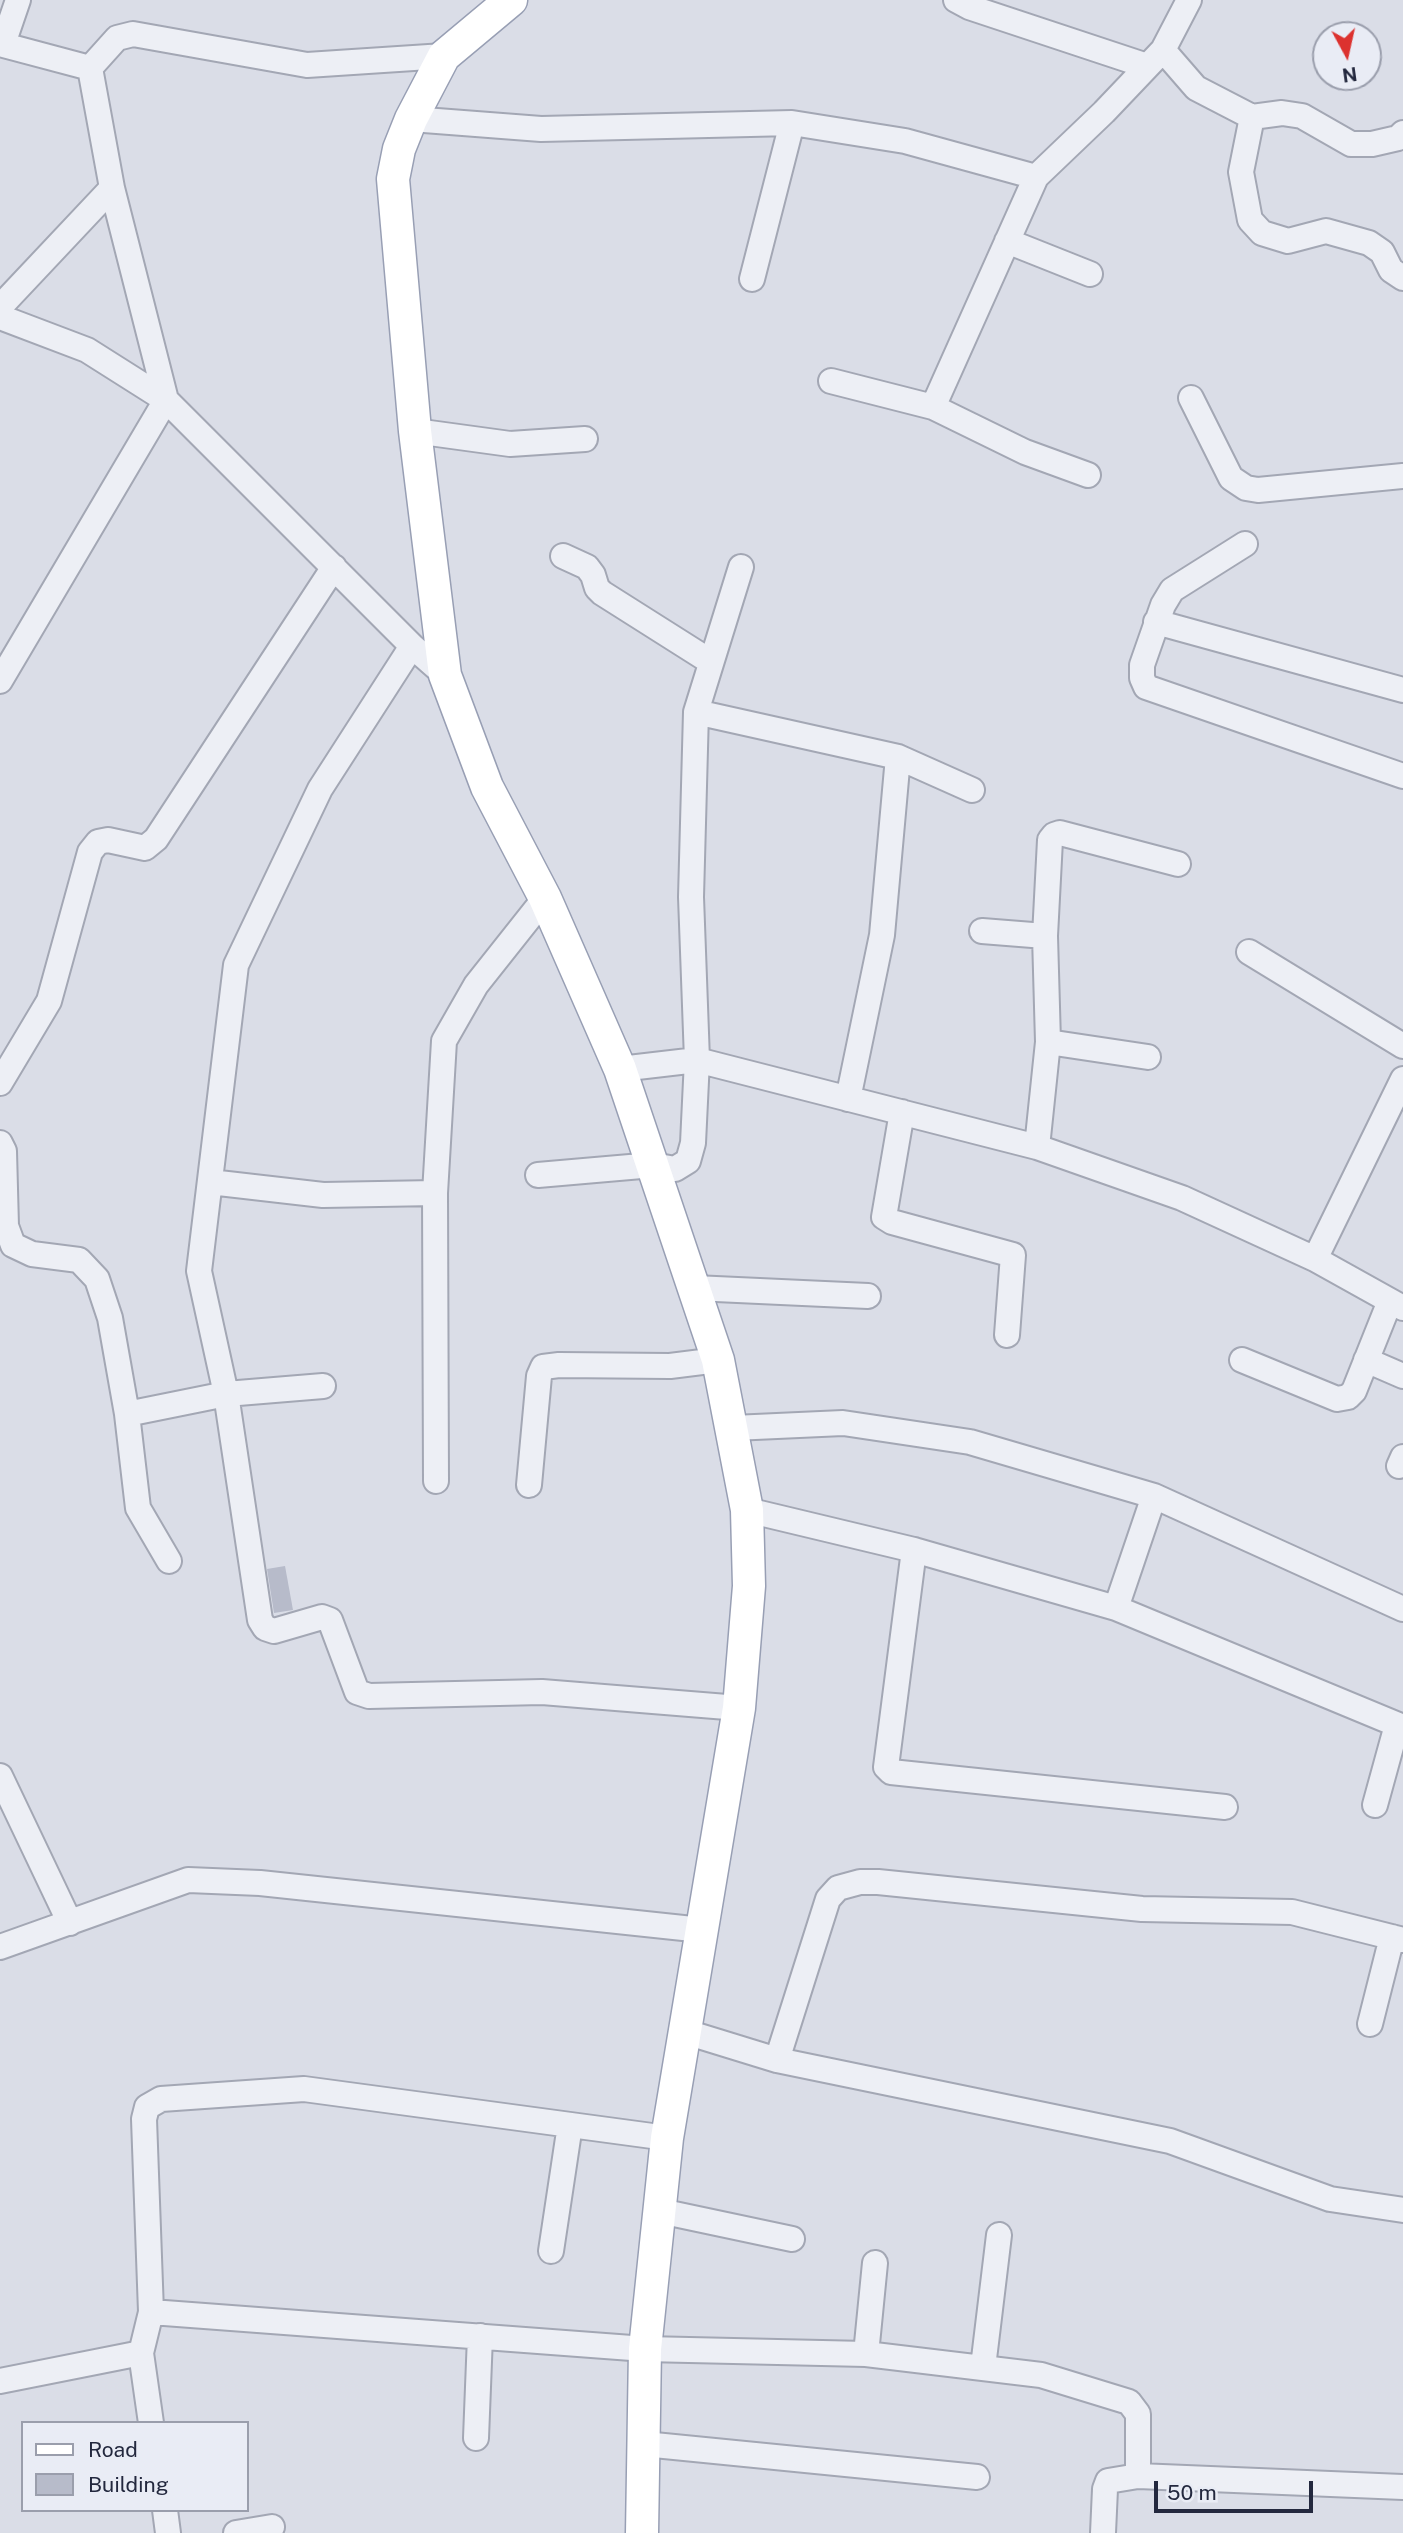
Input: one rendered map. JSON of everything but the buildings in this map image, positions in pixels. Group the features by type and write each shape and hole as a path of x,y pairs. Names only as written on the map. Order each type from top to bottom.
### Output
{"main road":[{"path":"510,0 444,56 398,149 393,179 415,430 445,675 488,787 545,898 620,1069 718,1360 747,1510 749,1586 739,1708 667,2138 645,2349 642,2533"}],"street":[{"path":"18,0 1,44 90,68"},
{"path":"956,0 969,7 1155,58 1196,88 1252,117 1282,113 1302,116 1351,144 1372,144 1398,138 1403,133"},
{"path":"933,407 1036,177 1104,112 1155,58 1189,0"},
{"path":"90,68 117,38 133,34 307,65 444,56"},
{"path":"0,681 166,400 112,188 90,68"},
{"path":"1252,117 1241,172 1250,220 1262,233 1288,241 1326,231 1369,243 1382,252 1391,270 1403,278"},
{"path":"411,118 541,129 792,123 905,141 1036,177"},
{"path":"752,279 792,123"},
{"path":"0,307 112,188"},
{"path":"1007,241 1090,274"},
{"path":"0,317 87,350 166,400 412,646 445,675"},
{"path":"831,381 933,407 1025,452 1088,475"},
{"path":"1191,398 1231,478 1246,488 1258,490 1403,476"},
{"path":"415,430 510,444 585,439"},
{"path":"1245,544 1172,590 1156,622 1142,665 1142,678 1146,687 1403,776"},
{"path":"563,556 587,567 602,593 712,662"},
{"path":"0,1083 49,1001 90,852 99,842 108,840 145,848 156,839 334,567"},
{"path":"538,1175 653,1166 675,1169 688,1161 693,1143 697,1060 691,897 696,712 741,567"},
{"path":"1156,622 1403,690"},
{"path":"412,646 320,789 236,965 199,1271 226,1394 260,1620 265,1628 274,1631 322,1616 330,1620 357,1692 369,1696 541,1692 739,1708"},
{"path":"696,712 898,757 972,790"},
{"path":"848,1099 882,935 898,757"},
{"path":"1037,1147 1048,1042 1045,936 1050,840 1060,833 1178,864"},
{"path":"436,1481 435,1193 444,1041 476,985 545,898"},
{"path":"982,931 1045,936"},
{"path":"1250,952 1403,1046"},
{"path":"1048,1042 1148,1058"},
{"path":"620,1069 697,1060 1037,1147 1182,1198 1315,1259 1396,1304 1366,1360 1354,1391 1348,1397 1337,1399 1242,1360"},
{"path":"1315,1259 1403,1079"},
{"path":"902,1112 884,1217 892,1223 1013,1255 1007,1335"},
{"path":"0,1143 4,1151 6,1226 13,1245 32,1254 79,1260 97,1279 110,1318 127,1413 138,1508 169,1561"},
{"path":"210,1182 323,1195 435,1193"},
{"path":"694,1288 869,1296"},
{"path":"529,1485 539,1376 543,1367 670,1366 718,1360"},
{"path":"1366,1360 1403,1376"},
{"path":"127,1413 226,1394 323,1386"},
{"path":"733,1428 843,1423 970,1442 1154,1496 1403,1609"},
{"path":"1116,1608 1154,1496"},
{"path":"747,1510 914,1550 1116,1608 1400,1726 1375,1805"},
{"path":"914,1550 886,1767 891,1772 1225,1807"},
{"path":"0,1776 70,1923"},
{"path":"0,1947 188,1880 260,1883 702,1930"},
{"path":"777,2060 828,1899 838,1888 860,1882 1142,1909 1292,1912 1398,1939 1370,2024"},
{"path":"686,2032 777,2060 1170,2141 1330,2199 1403,2210"},
{"path":"151,2421 141,2353 151,2312 144,2119 147,2107 161,2099 304,2090 667,2138"},
{"path":"551,2251 570,2125"},
{"path":"660,2211 792,2238"},
{"path":"983,2367 999,2235"},
{"path":"866,2354 876,2263"},
{"path":"151,2312 645,2349 866,2354 1041,2375 1129,2402 1138,2414 1138,2476"},
{"path":"476,2438 481,2336"},
{"path":"0,2381 141,2353"},
{"path":"644,2444 977,2477"},
{"path":"1103,2533 1105,2489 1108,2481 1138,2476 1403,2487"},
{"path":"165,2512 169,2533"},
{"path":"236,2533 272,2527"}]}
